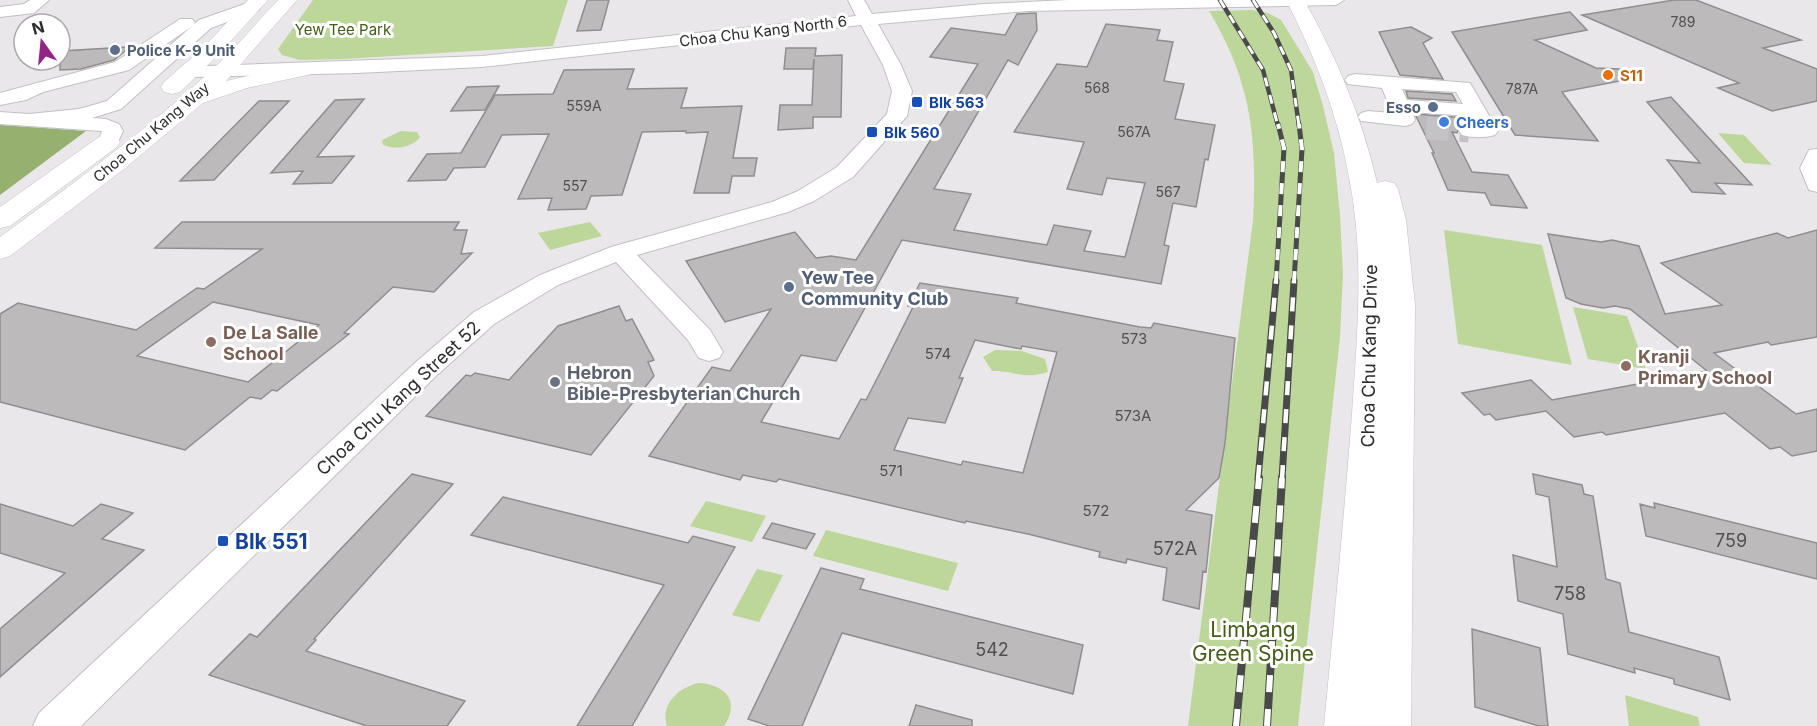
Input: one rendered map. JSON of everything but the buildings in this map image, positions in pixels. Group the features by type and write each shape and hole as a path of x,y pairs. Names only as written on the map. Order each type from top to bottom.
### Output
{"main road":[{"name":"Choa Chu Kang Way","path":"0,250 81,190 187,103 261,33 288,0"},
{"name":"Choa Chu Kang Drive","path":"1296,0 1333,76 1353,135 1369,217 1374,294 1370,407 1348,726"},
{"name":"Choa Chu Kang Drive","path":"1317,0 1333,29 1355,80 1391,114 1392,220 1400,305 1387,726"},
{"name":"Choa Chu Kang Way","path":"156,101 256,3"},
{"path":"261,33 257,54 263,60 304,69"},
{"path":"187,103 222,89 304,69"},
{"name":"Choa Chu Kang Way","path":"0,220 133,121"}],"street":[{"path":"0,12 28,9 41,0"},
{"name":"Choa Chu Kang Street 52","path":"53,726 451,345 484,318 534,288 620,252 780,207 806,196 845,172 890,126 900,110 902,92 892,65 856,0"},
{"name":"Choa Chu Kang North 6","path":"189,71 304,69 520,58 866,19 1031,6 1336,0"},
{"path":"28,120 81,115 114,105 206,24 256,3"},
{"path":"0,99 19,96 36,88 122,66 212,4"},
{"path":"152,46 195,33"},
{"path":"0,84 32,80 40,84 36,88"},
{"path":"1355,80 1463,87 1488,131 1468,131"},
{"path":"1390,83 1391,114"},
{"path":"1391,114 1477,111"},
{"path":"1391,114 1415,127 1426,128"},
{"path":"0,118 106,125 113,131 110,140"},
{"path":"1817,155 1811,168 1817,185"},
{"path":"620,252 700,336 709,352"}],"green space":[{"name":"Yew Tee Park","path":"313,0 568,0 553,46 344,59 300,60 282,55 278,49"},
{"name":"Limbang Green Spine","path":"1252,10 1268,13 1281,20 1313,72 1323,106 1334,153 1340,215 1343,274 1340,337 1298,726 1188,726 1253,220 1254,190 1252,137 1243,87 1235,62 1209,11"},
{"path":"0,125 86,131 0,195"},
{"path":"401,131 417,132 420,137 413,144 403,147 383,145 382,140"},
{"path":"1718,133 1744,135 1772,165 1744,163"},
{"path":"590,222 602,236 550,250 538,233"},
{"path":"1444,230 1542,245 1572,365 1458,344"},
{"path":"1573,307 1627,316 1646,369 1588,359"},
{"path":"995,350 1022,351 1045,359 1048,372 1026,375 992,371 983,357"},
{"path":"706,501 766,516 752,542 690,526"},
{"path":"826,530 958,563 948,591 813,556"},
{"path":"757,569 783,575 759,622 732,615"},
{"path":"698,683 723,690 727,696 731,709 724,726 667,726 666,711 672,698"},
{"path":"1625,695 1698,717 1700,726 1629,726"}],"tunnel":[{"path":"1426,128 1469,131"}],"railway":[{"path":"1220,0 1263,70 1278,126"},
{"path":"1253,0 1274,33 1291,70 1299,126"},
{"path":"1276,282 1284,148 1278,124"},
{"path":"1294,282 1302,149 1299,124"},
{"path":"1258,479 1276,281"},
{"path":"1282,479 1294,281"},
{"path":"1236,726 1259,478"},
{"path":"1267,726 1282,478"}],"place":[{"name":"Police K-9 Unit","path":"115,50"},
{"name":"S11","path":"1608,75"},
{"name":"Blk 563","path":"917,102"},
{"name":"Esso","path":"1433,107"},
{"name":"Cheers","path":"1444,122"},
{"name":"Blk 560","path":"872,132"},
{"name":"Yew Tee Community Club","path":"789,287"},
{"name":"De La Salle School","path":"211,342"},
{"name":"Kranji Primary School","path":"1626,366"},
{"name":"Hebron Bible-Presbyterian Church","path":"555,382"},
{"name":"Blk 551","path":"223,541"}]}
